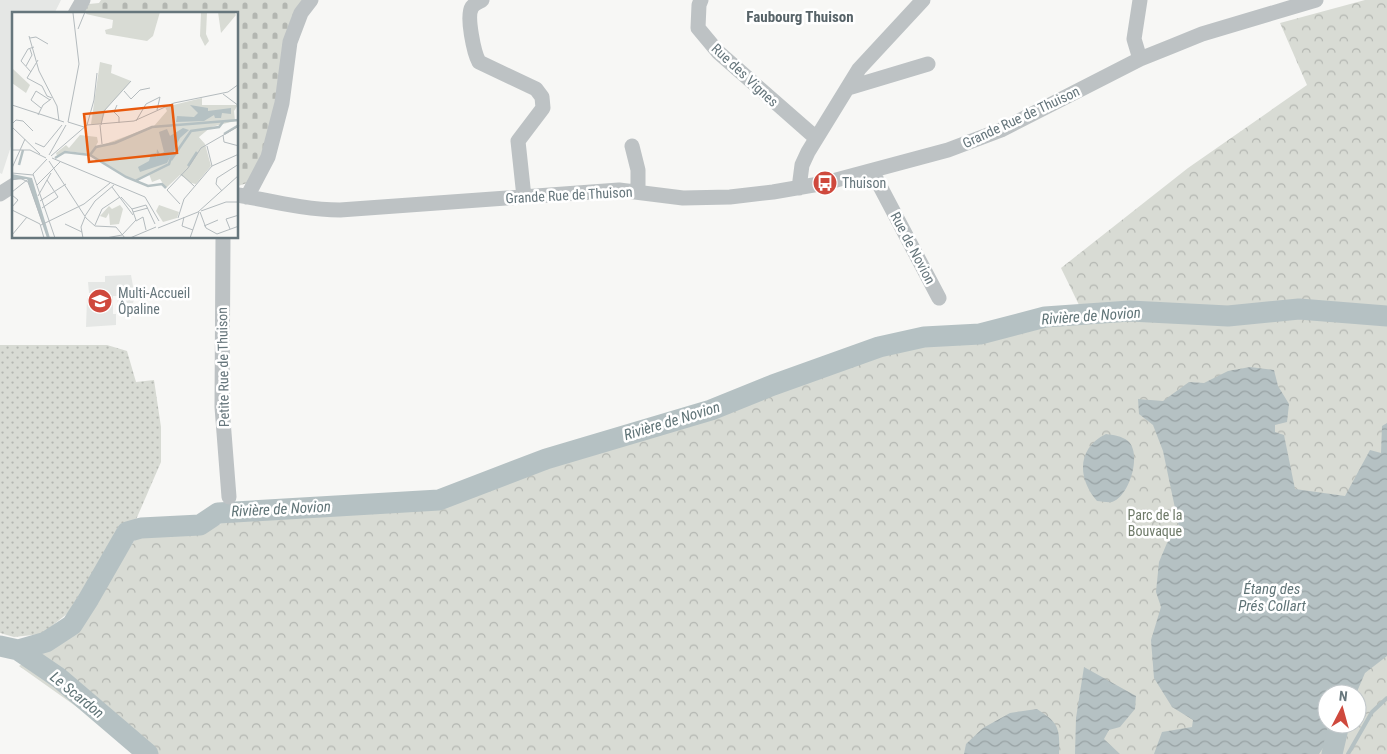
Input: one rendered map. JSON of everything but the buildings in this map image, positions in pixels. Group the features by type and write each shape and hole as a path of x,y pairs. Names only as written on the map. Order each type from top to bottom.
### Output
{"street":[{"path":"76,12 82,0"},
{"path":"242,196 268,157 282,103 290,42 301,13 311,0"},
{"path":"482,0 473,6 470,14 475,55 479,62 536,90 542,98 542,108 518,141 524,197"},
{"name":"Rue des Vignes","path":"701,0 698,4 698,28 718,52 816,138"},
{"path":"800,188 802,165 816,138 859,69 923,0"},
{"path":"1140,0 1134,39 1140,59"},
{"name":"Grande Rue de Thuison","path":"242,196 324,210 619,190 683,198 730,197 800,188 948,150 1001,130 1140,59 1202,34 1316,0"},
{"path":"848,88 928,64"},
{"path":"632,146 638,170 638,191"},
{"name":"Rue de Novion","path":"872,171 939,298"},
{"path":"0,194 12,186"},
{"name":"Petite Rue de Thuison","path":"223,239 222,407 229,497"}],"shaded area":[{"path":"0,0 61,0 55,12 12,12 12,143 2,174 0,173"},
{"name":"Multi-Accueil Ôpaline","path":"131,275 135,297 133,303 118,303 117,296 113,296 113,314 116,314 116,325 86,327 87,298 90,297 91,293 89,293 88,282 105,282 105,276"}],"green space":[{"path":"101,0 304,0 279,89 265,149 247,183 239,186 239,12 84,12 89,4 99,3"},
{"name":"Parc de la Bouvaque","path":"1365,0 1387,0 1387,754 135,754 91,717 19,666 76,630 138,535 201,532 221,524 222,508 439,494 545,455 710,406 879,343 925,334 978,331 1079,305 1061,268 1188,168 1307,85 1280,23"},
{"path":"0,345 107,345 127,351 136,382 154,380 161,427 161,462 135,522 110,543 73,609 42,634 14,637 0,633"}],"water":[{"name":"Étang des Prés Collart","path":"1250,367 1274,370 1278,386 1289,404 1287,422 1275,425 1275,432 1284,435 1295,489 1345,496 1370,450 1381,453 1382,426 1387,423 1387,656 1365,673 1360,684 1317,684 1317,734 1332,734 1319,754 1154,754 1162,732 1192,727 1193,720 1172,707 1154,678 1151,640 1161,607 1156,592 1159,562 1167,543 1179,527 1163,451 1153,425 1139,414 1138,399 1163,401 1189,382 1204,383 1228,371"},
{"path":"1106,434 1128,441 1134,455 1134,464 1129,483 1124,492 1112,502 1097,501 1090,492 1083,473 1085,455 1096,440"},
{"path":"1084,667 1136,696 1135,709 1120,727 1109,730 1104,739 1120,754 1075,754 1076,718"},
{"path":"1037,709 1050,718 1057,727 1059,754 964,754 966,744 983,728 1010,713"}],"waterway":[{"name":"Rivière de Novion","path":"18,650 46,642 72,625 127,532 141,528 200,525 218,513 439,500 546,459 711,410 773,385 879,347 924,337 980,334 1045,317 1130,311 1228,316 1299,309 1387,316"},
{"name":"Le Scardon","path":"0,646 18,650 59,678 148,754"},
{"path":"1348,754 1372,712 1387,698"},
{"path":"1332,754 1337,734"}],"place":[{"name":"Thuison","path":"825,183"},
{"name":"Multi-Accueil Ôpaline","path":"100,301"}],"district":[{"name":"Faubourg Thuison","path":"800,17"}]}
